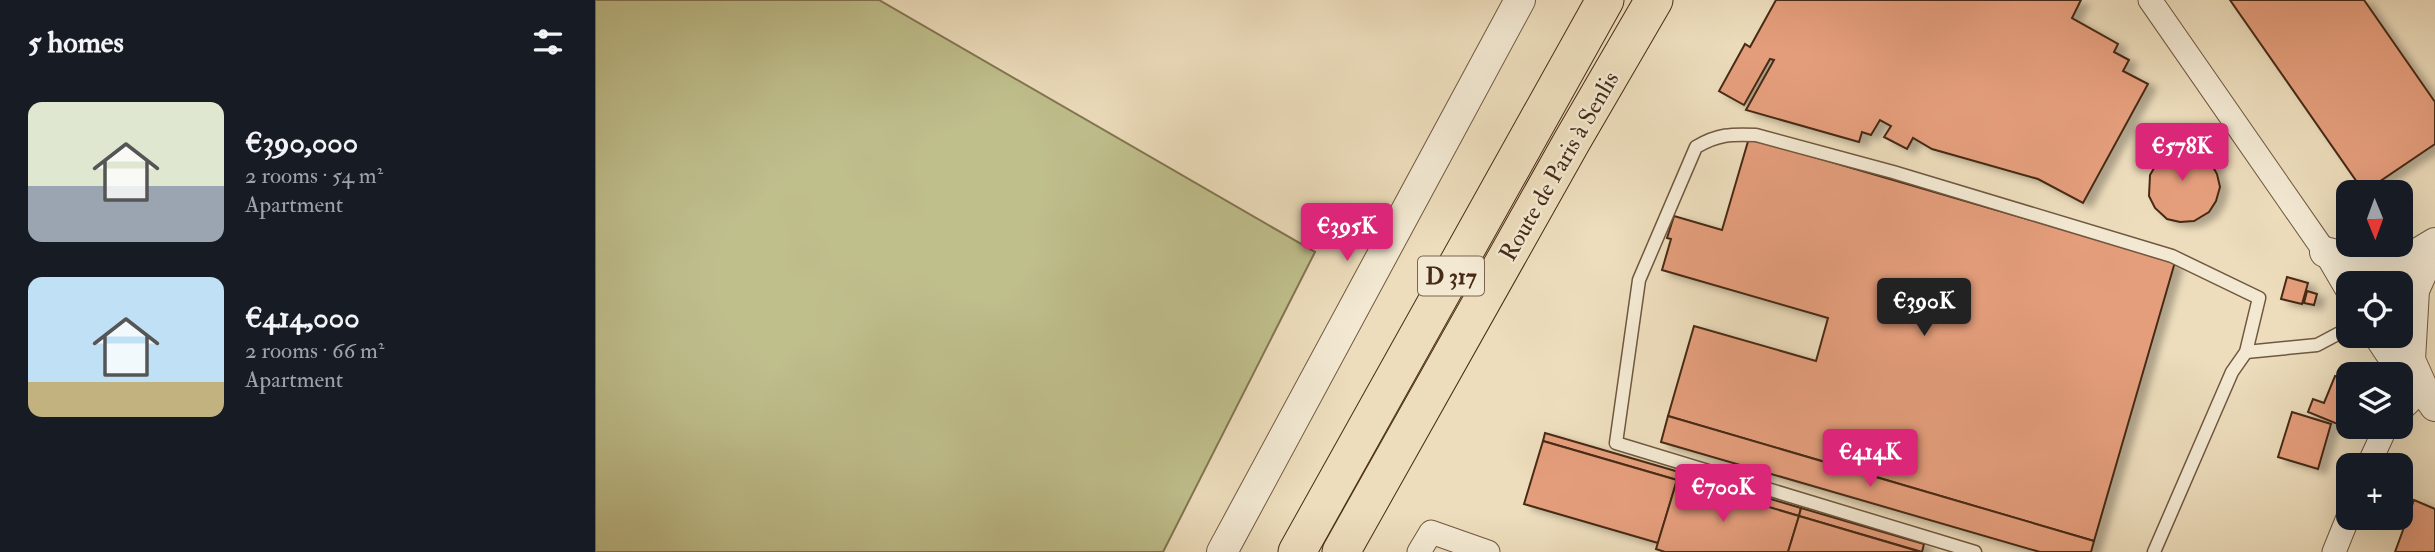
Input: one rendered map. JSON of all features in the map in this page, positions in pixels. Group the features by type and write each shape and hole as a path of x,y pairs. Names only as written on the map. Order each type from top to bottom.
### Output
{"main road":[{"name":"Route de Paris à Senlis","path":"1297,552 1605,0"},
{"name":"Route de Paris à Senlis","path":"1341,552 1654,0"}],"street":[{"path":"1221,552 1520,0"},
{"path":"2150,0 2336,271"},
{"path":"2398,271 2435,244"},
{"path":"2431,392 2410,360 2414,290 2435,244"},
{"path":"2325,252 2394,271"},
{"path":"2383,348 2431,392"},
{"path":"2413,403 2431,392"},
{"path":"2334,552 2343,530"},
{"path":"1419,552 1431,532 1489,552"}],"lane":[{"path":"1975,552 1616,443 1639,280 1696,147 1712,138 1733,134 1756,135 1907,176 2172,256 2259,298 2246,352 2232,372 2154,552"},
{"path":"2246,352 2316,345 2336,335"}],"green space":[{"path":"595,0 879,0 1315,252 1163,552 595,552"}],"building":[{"path":"1776,0 2081,0 2072,18 2118,44 2114,52 2129,60 2123,71 2148,84 2083,203 2038,179 1932,149 1913,138 1907,149 1884,137 1891,126 1880,120 1871,135 1862,132 1859,142 1746,110 1774,60 1770,59 1744,105 1719,91 1745,44 1750,47"},
{"path":"2230,0 2364,0 2435,102 2435,144 2382,180 2356,180"},
{"path":"2166,131 2172,139 2164,145 2168,153 2188,151 2201,155 2210,162 2217,174 2220,187 2216,201 2209,212 2194,221 2167,219 2155,208 2149,196 2150,175 2157,163 2146,147"},
{"path":"1749,138 2175,262 2094,541 1668,416 1694,326 1816,361 1828,318 1662,270 1674,216 1722,230"},
{"path":"2287,277 2308,283 2302,304 2281,299"},
{"path":"2307,291 2317,294 2314,305 2304,303"},
{"path":"2336,376 2336,423 2308,412 2313,399 2324,403"},
{"path":"2292,412 2331,424 2318,469 2278,457"},
{"path":"1668,416 2094,541 2091,552 2040,552 1661,442"},
{"path":"1545,433 1679,472 1677,480 1543,441"},
{"path":"1543,441 1677,480 1658,543 1524,504"},
{"path":"1679,472 1801,508 1799,516 1677,480"},
{"path":"1677,480 1799,516 1788,552 1665,552 1656,549"},
{"path":"2414,500 2435,509 2435,552 2395,552 2403,530 2413,530"},
{"path":"1801,508 1924,544 1922,552 1799,516"},
{"path":"1799,516 1921,552 1788,552"}]}
